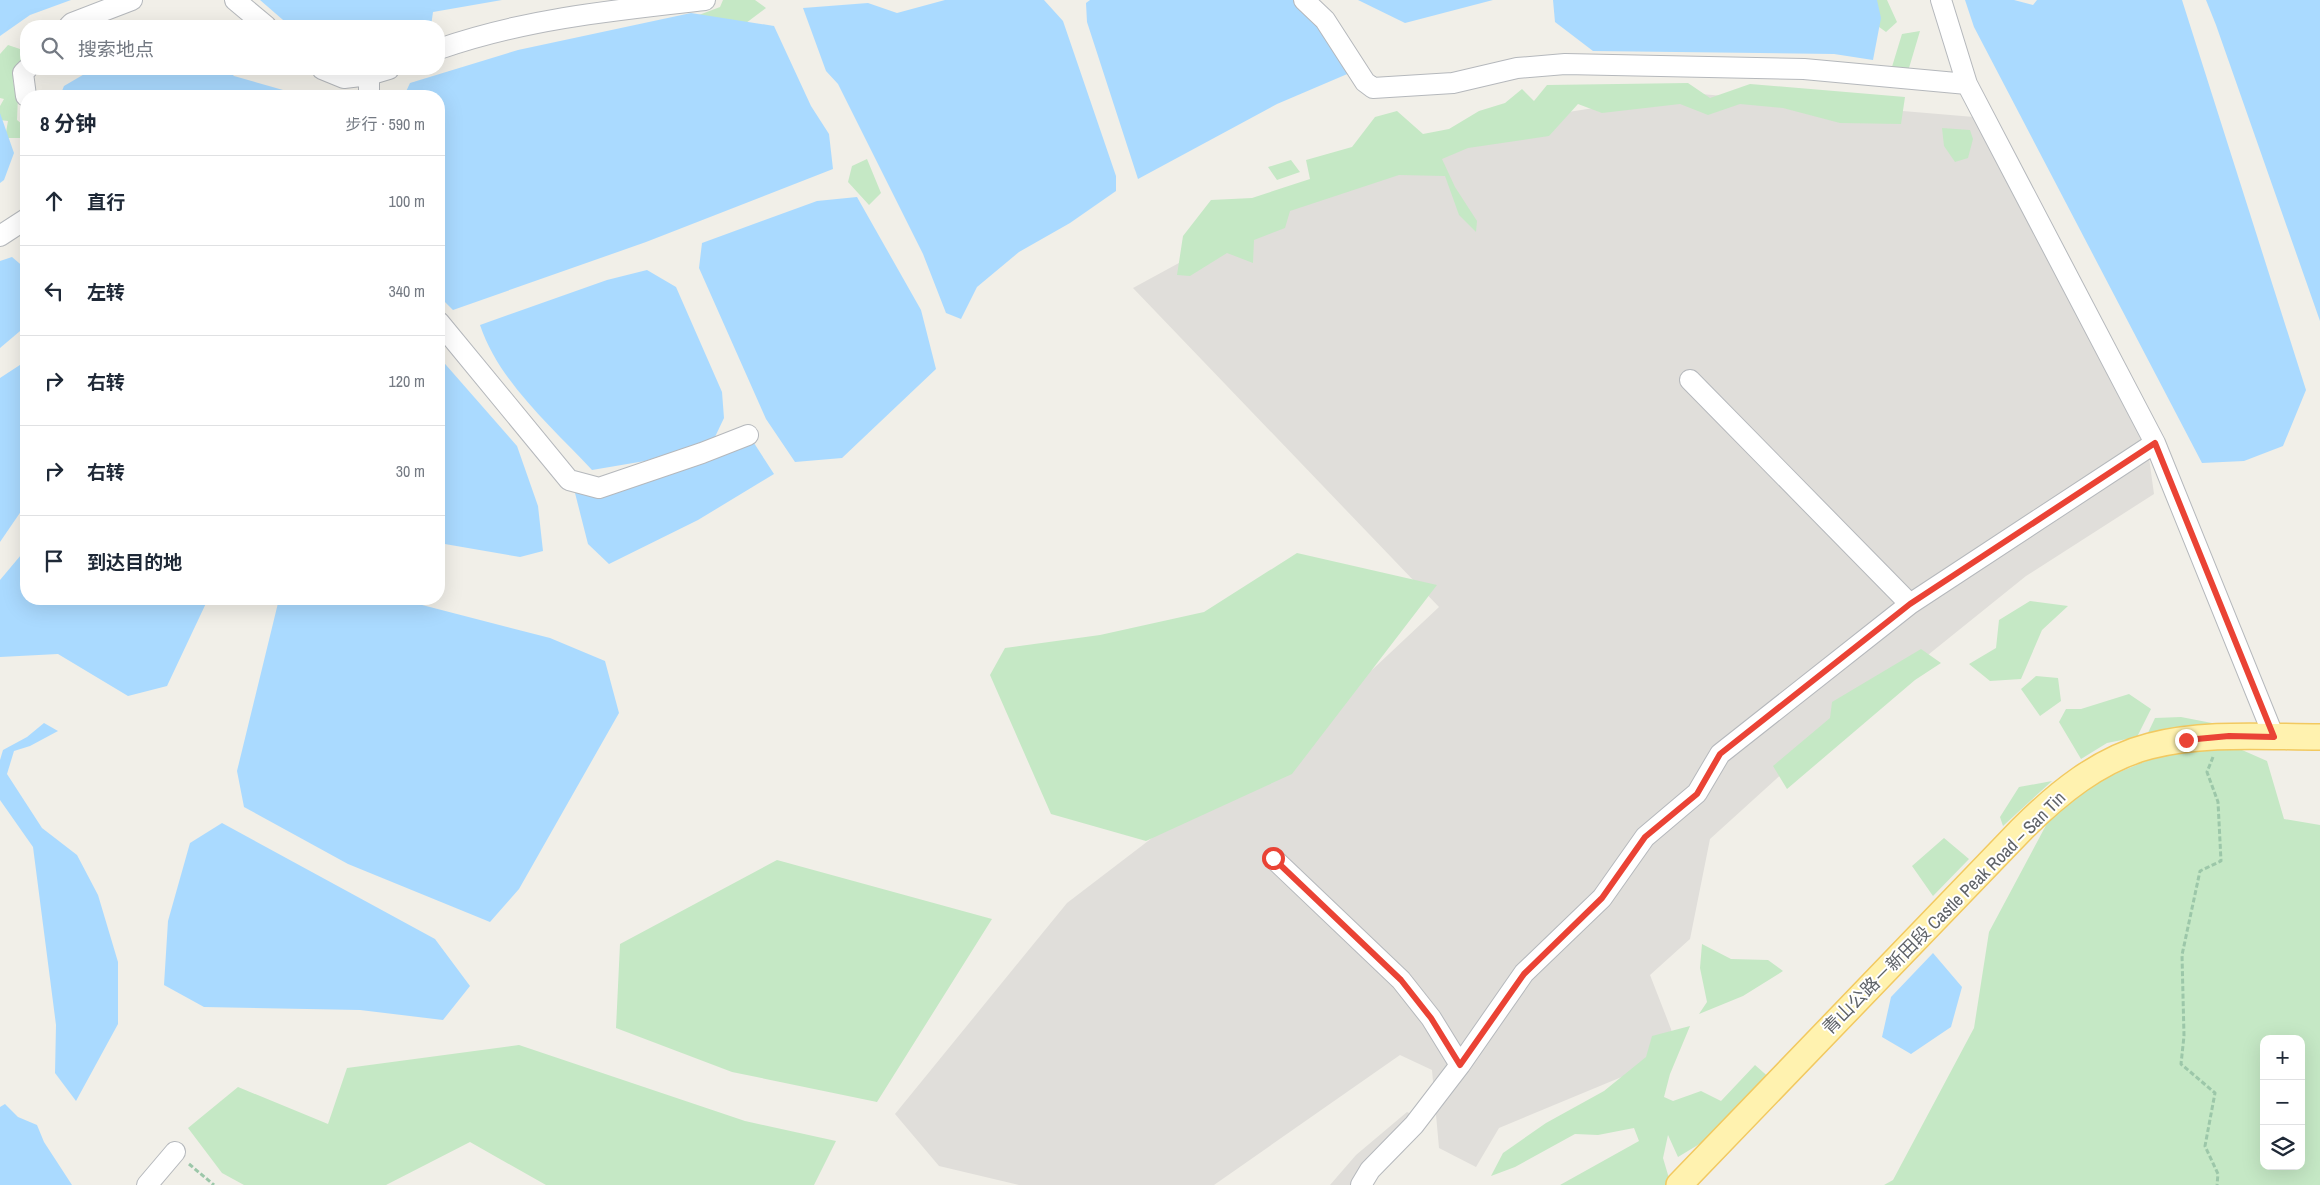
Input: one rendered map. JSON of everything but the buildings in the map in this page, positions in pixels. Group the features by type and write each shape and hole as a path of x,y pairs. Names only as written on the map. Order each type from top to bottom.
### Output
{"main road":[{"name":"青山公路－新田段 Castle Peak Road – San Tin","path":"1678,1185 2021,830 2070,786 2109,762 2150,746 2206,738 2320,737"}],"street":[{"path":"80,20 132,0"},
{"path":"234,0 259,20"},
{"path":"445,47 504,29 589,7 705,0"},
{"path":"1304,0 1325,20 1365,82 1373,88 1453,84 1517,68 1565,64 1804,69 1967,84"},
{"path":"1941,0 1967,84 2155,443 2274,737"},
{"path":"23,75 25,90"},
{"path":"337,75 344,78 372,75"},
{"path":"369,76 369,90"},
{"path":"0,236 20,223"},
{"path":"445,329 569,480 599,488 702,453 748,435"},
{"path":"1690,380 1910,604"},
{"path":"1361,1185 1370,1170 1414,1125 1460,1065 1524,974 1602,898 1645,837 1697,794 1720,754 1910,604 2155,443"},
{"path":"1273,858 1401,980 1431,1018 1460,1065"},
{"path":"147,1185 175,1152"}],"path":[{"path":"2214,754 2207,772 2218,802 2221,861 2200,871 2182,955 2184,1036 2182,1064 2215,1093 2205,1146 2218,1174 2217,1185"},
{"path":"175,1152 214,1185"}],"shaded area":[{"path":"1689,93 1974,117 2146,436 2154,494 2026,576 1795,762 1710,839 1690,939 1650,975 1671,1029 1677,1054 1499,1128 1476,1167 1439,1148 1432,1070 1400,1055 1214,1185 1019,1185 939,1166 895,1114 1067,903 1373,669 1439,607 1133,288 1335,178 1499,123"},
{"path":"1407,1112 1429,1122 1373,1182 1373,1185 1330,1185 1356,1155"}],"green space":[{"path":"723,0 755,0 766,8 746,23 691,18 720,7"},
{"path":"1842,0 1887,0 1897,22 1886,32"},
{"path":"1920,31 1909,68 1891,70 1902,34"},
{"path":"8,45 20,49 20,64 17,67 13,82 18,96 17,120 20,122 20,138 5,138 8,121 0,120 0,106 4,99 0,98 0,54"},
{"path":"1688,83 1710,98 1750,84 1905,97 1901,124 1840,123 1783,108 1740,104 1708,115 1680,104 1602,113 1578,104 1549,136 1468,148 1442,159 1455,187 1477,221 1476,232 1459,215 1445,176 1399,175 1290,211 1285,228 1254,240 1253,263 1227,253 1190,276 1177,275 1183,236 1211,200 1252,198 1310,179 1306,160 1352,147 1375,117 1397,111 1423,134 1449,129 1479,111 1505,103 1522,89 1534,101 1547,85"},
{"path":"1942,128 1970,130 1973,139 1968,158 1955,162 1944,146"},
{"path":"867,159 881,193 869,205 848,182 852,166"},
{"path":"1291,160 1300,172 1277,180 1268,167"},
{"path":"1297,553 1437,585 1292,774 1146,841 1051,814 990,675 1005,648 1100,635 1204,612"},
{"path":"2030,601 2068,606 2042,630 2021,679 1990,681 1969,664 1996,648 1999,620"},
{"path":"1921,649 1941,663 1915,680 1787,789 1773,766 1830,718 1832,702"},
{"path":"2036,676 2058,678 2061,701 2040,716 2021,689"},
{"path":"2129,694 2151,709 2137,737 2107,743 2081,759 2059,722 2066,709 2081,709"},
{"path":"2181,717 2217,724 2208,742 2137,756 2155,718"},
{"path":"2233,746 2267,761 2284,819 2320,825 2320,1185 1884,1185 1893,1180 1974,1028 1989,932 2052,814 2093,783 2163,754"},
{"path":"2052,781 2003,826 2000,817 2019,787"},
{"path":"1944,838 1969,859 1933,896 1912,866"},
{"path":"777,860 992,919 877,1102 732,1072 616,1028 620,944"},
{"path":"1702,944 1731,959 1768,960 1783,971 1743,996 1699,1014 1707,1002 1700,968"},
{"path":"1690,1026 1670,1074 1664,1097 1673,1101 1701,1091 1721,1101 1755,1065 1772,1080 1726,1128 1678,1157 1668,1135 1663,1158 1671,1185 1560,1185 1639,1141 1634,1128 1598,1135 1575,1134 1515,1167 1491,1176 1503,1153 1546,1123 1604,1091 1646,1057 1652,1036"},
{"path":"519,1045 745,1121 836,1141 814,1185 546,1185 470,1142 386,1185 244,1185 222,1173 188,1128 238,1087 328,1124 347,1068"}],"water":[{"path":"0,0 71,0 20,20 20,22 0,36"},
{"path":"260,0 502,0 433,12 432,20 283,20"},
{"path":"945,0 1044,0 1063,21 1116,176 1116,191 1070,223 1019,252 977,287 961,319 946,313 923,254 838,84 826,71 803,8 868,3 897,13"},
{"path":"1090,0 1295,0 1340,28 1352,72 1277,104 1138,179 1087,22 1086,3"},
{"path":"1358,0 1493,0 1405,23"},
{"path":"1553,0 1877,0 1881,18 1873,60 1834,54 1593,51 1555,22"},
{"path":"1965,0 2014,0 2033,5 2037,0 2182,0 2306,390 2283,446 2244,461 2202,463 1974,27"},
{"path":"2206,0 2320,0 2320,321 2216,25"},
{"path":"691,13 774,26 811,106 829,134 833,169 646,242 453,310 445,302 445,90 407,90 410,83 436,75 445,75 445,72 518,50"},
{"path":"83,75 233,75 283,90 62,90 64,86"},
{"path":"0,113 14,153 4,180 0,183"},
{"path":"857,197 921,310 936,369 842,458 795,462 766,419 699,268 702,243 817,201"},
{"path":"12,257 20,264 20,331 0,348 0,261"},
{"path":"647,270 676,287 722,392 724,418 714,439 645,461 592,470 513,385 489,346 480,325 607,280"},
{"path":"445,364 517,446 538,506 543,551 520,557 445,544"},
{"path":"20,365 20,513 0,542 0,378"},
{"path":"754,443 774,474 698,520 609,564 588,544 575,493 612,494"},
{"path":"20,556 20,605 205,605 167,686 128,696 58,654 0,657 0,580"},
{"path":"278,605 422,605 550,638 605,661 619,713 519,889 490,922 348,864 244,807 237,771"},
{"path":"44,723 58,731 30,746 14,751 7,774 42,828 77,855 98,895 118,962 118,1024 76,1101 55,1073 56,1025 33,847 0,800 0,760 3,750 27,737"},
{"path":"222,823 435,939 470,986 443,1020 360,1010 204,1007 164,985 168,921 190,843"},
{"path":"1933,953 1962,987 1951,1027 1911,1054 1882,1037 1891,997"},
{"path":"5,1104 18,1117 37,1125 44,1142 72,1185 0,1185 0,1107"}],"route":[{"path":"1273,858 1401,980 1431,1018 1460,1065 1524,974 1602,898 1645,837 1697,794 1720,754 1910,604 2155,443 2274,737 2229,736 2186,740"}]}
